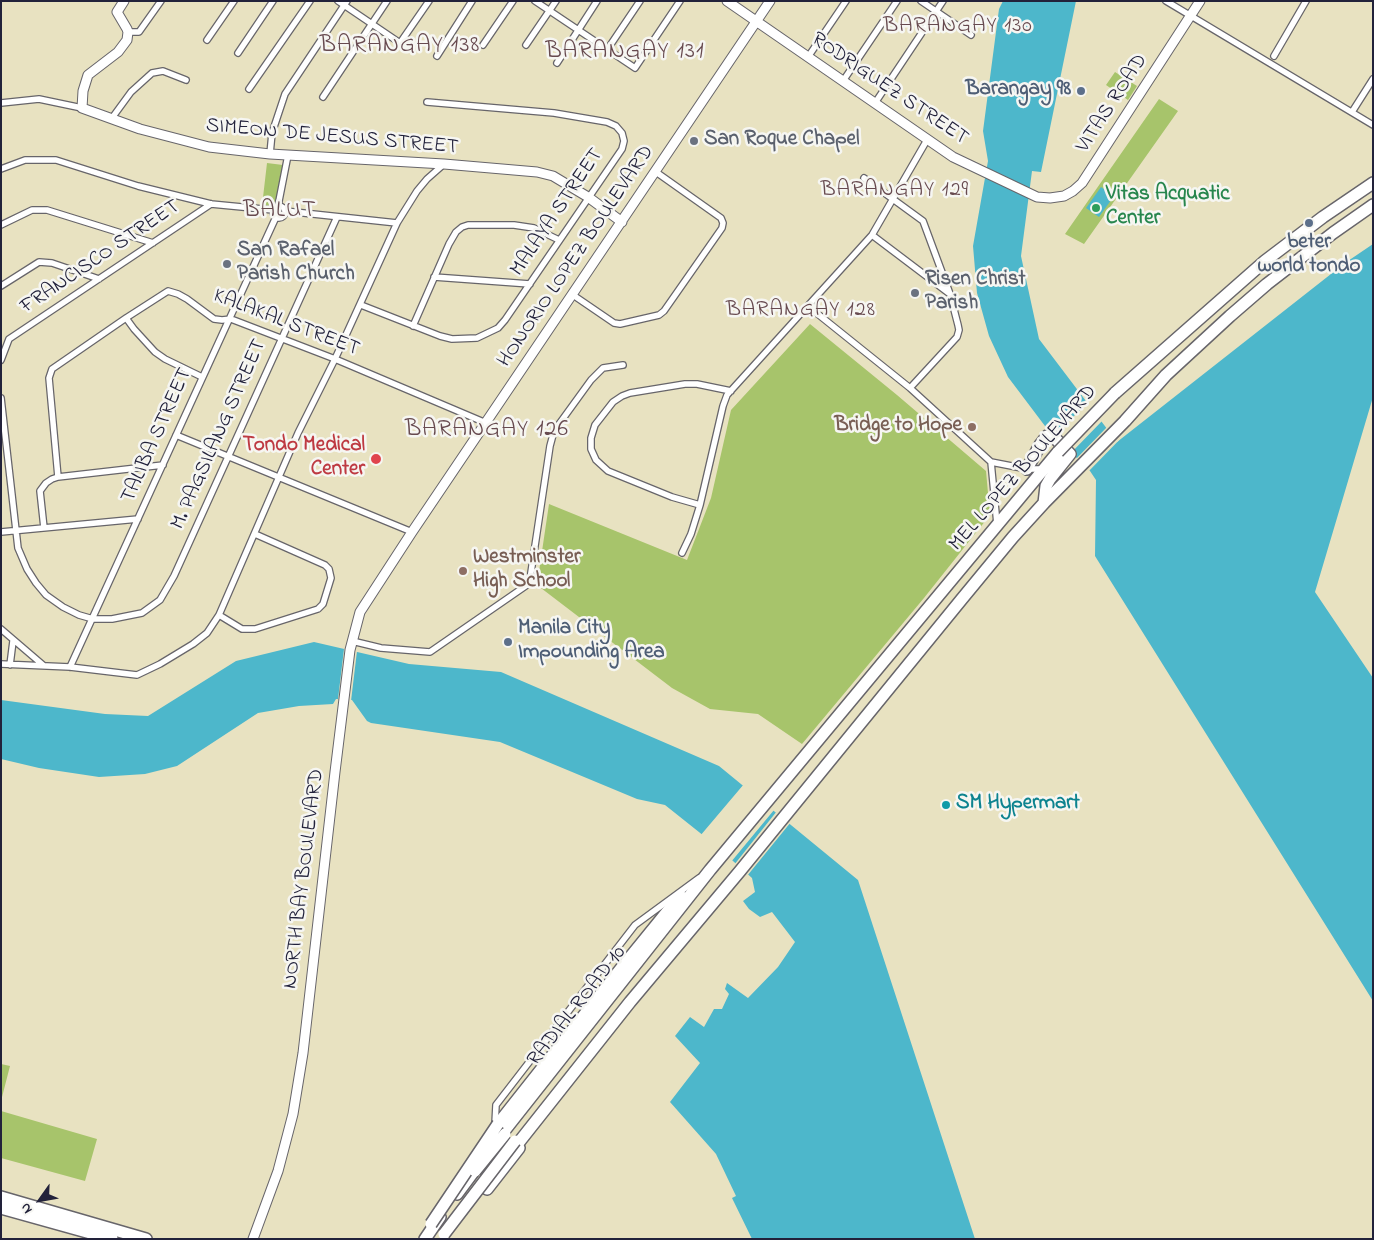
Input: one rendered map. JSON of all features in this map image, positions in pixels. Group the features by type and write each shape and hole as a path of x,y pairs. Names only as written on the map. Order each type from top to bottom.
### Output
{"highway":[{"name":"MEL LOPEZ BOULEVARD","path":"768,802 1044,468 1115,393 1265,261 1323,217 1373,183"},
{"name":"MEL LOPEZ BOULEVARD","path":"786,814 1013,537 1125,421 1166,375 1267,284 1318,244 1373,205"},
{"path":"1027,469 1047,436 1053,436 1069,452 1069,456 1046,486 1044,503"},
{"name":"RADIAL ROAD 10","path":"423,1239 493,1146 710,870 768,802"},
{"name":"RADIAL ROAD 10","path":"443,1237 647,983 786,814"},
{"path":"423,1239 498,1124 671,907 710,870"},
{"path":"443,1237 487,1189 634,1006 647,983"},
{"path":"431,1224 510,1138 443,1237"},
{"path":"493,1146 507,1158"},
{"path":"1,1197 146,1239"},
{"path":"1,1208 112,1239"}],"main road":[{"path":"82,108 83,91 88,75 118,52 126,40 128,32 118,12 124,1"},
{"name":"RODRIGUEZ STREET","path":"727,1 953,157 1037,197"},
{"name":"HONORIO LOPEZ BOULEVARD","path":"412,532 770,1"},
{"name":"VITAS ROAD","path":"1037,197 1064,196 1082,183 1200,1"},
{"name":"SIMEON DE JESUS STREET","path":"82,108 140,129 208,147 270,154 444,164 537,172 553,176 622,222"},
{"name":"NORTH BAY BOULEVARD","path":"253,1239 278,1171 293,1114 303,1053 351,645 360,612 412,532"}],"street":[{"path":"128,32 139,32 161,1"},
{"path":"207,40 234,1"},
{"path":"238,53 273,1"},
{"path":"249,89 310,1"},
{"path":"338,1 346,3 400,43 429,1"},
{"path":"323,97 387,1"},
{"path":"437,56 472,1"},
{"path":"483,45 513,1"},
{"path":"535,1 634,68 680,1"},
{"path":"526,45 556,1"},
{"path":"557,63 597,1"},
{"path":"607,50 640,1"},
{"path":"808,57 846,1"},
{"path":"843,81 897,1"},
{"path":"921,1 971,35"},
{"path":"875,103 943,1"},
{"path":"1166,1 1373,125"},
{"path":"1274,56 1306,1"},
{"path":"270,154 272,133 285,94 346,3"},
{"path":"112,118 131,92 152,73 163,71 186,80"},
{"path":"1352,112 1373,79"},
{"name":"SIMEON DE JESUS STREET","path":"1,103 40,99 82,108"},
{"name":"MALAYA STREET","path":"361,305 452,339 476,338 498,328 622,149 624,142 622,133 616,126 607,122 578,116 427,102"},
{"path":"682,553 691,534 700,505 723,406 731,391 872,235 927,140"},
{"path":"285,211 282,218 273,215 288,155"},
{"path":"1,169 26,160 56,160 138,186 211,204 283,207 285,211 397,223"},
{"path":"1,664 70,667 137,675 193,644 207,633 219,616 298,433 361,305 397,223 417,191 444,164"},
{"path":"573,294 614,323 620,324 659,315 664,311 722,228 721,218 656,172"},
{"path":"864,178 923,221 950,294 958,325 957,337 910,388"},
{"name":"FRANCISCO STREET","path":"1,342 211,204"},
{"path":"1,225 32,210 47,210 153,243"},
{"name":"TALIBA STREET","path":"70,667 202,377 231,319 276,217"},
{"name":"M. PAGSILANG STREET","path":"93,619 112,619 142,613 160,600 174,576 337,217"},
{"path":"413,326 449,244 456,232 462,227 468,225 514,225 534,228 559,240"},
{"path":"872,235 950,294"},
{"path":"1,286 39,262 52,263 99,279"},
{"path":"434,277 530,284"},
{"name":"KALAKAL STREET","path":"58,477 49,374 55,365 168,291 182,296 214,318 222,320 231,319 282,338 486,423"},
{"path":"809,306 910,388 992,462 1027,469 1044,468"},
{"path":"126,318 139,336 155,352 202,377"},
{"name":"FRANCISCO STREET","path":"1,360 9,338"},
{"path":"351,645 430,652 527,585 530,579 550,446 554,431 591,380 603,368 623,365"},
{"path":"700,505 672,497 608,471 596,460 591,449 590,438 595,425 613,402 630,393 685,384 697,384 731,391"},
{"path":"1,398 18,548 27,569 46,595 63,607 93,619"},
{"path":"176,435 412,532"},
{"path":"992,462 997,527"},
{"path":"44,528 40,491 46,482 58,477 163,464"},
{"path":"1,532 138,519"},
{"path":"219,616 242,629 255,629 318,609 323,604 331,578 329,569 325,565 255,534"},
{"path":"1,629 44,666"},
{"path":"10,665 13,641"},
{"path":"493,1146 496,1105 635,925 710,870"}],"green space":[{"path":"1115,72 1137,86 1128,100 1106,85"},
{"path":"1159,99 1178,111 1084,244 1065,234"},
{"path":"267,163 283,165 277,203 270,207 262,206"},
{"path":"810,324 986,471 990,515 924,598 802,744 758,714 710,709 672,688 537,585 549,504 687,560 711,498 731,410"},
{"path":"1,1064 10,1066 1,1101"},
{"path":"1,1111 97,1139 85,1181 1,1158"}],"water":[{"path":"1003,1 1076,1 1041,172 1032,171 1021,256 1039,339 1117,442 1345,263 1373,244 1373,397 1315,592 1373,678 1373,1001 1095,556 1096,480 1090,471 1048,430 1008,377 989,336 977,293 973,246 988,161 983,131 999,9"},
{"path":"1101,187 1114,196 1099,217 1086,208"},
{"path":"314,642 409,664 501,672 719,766 858,880 975,1239 752,1239 732,1198 736,1196 716,1154 670,1102 700,1063 675,1036 690,1017 704,1027 714,1009 722,1009 729,994 725,989 727,983 748,998 778,967 795,942 772,912 760,917 749,909 743,901 755,892 752,878 714,844 665,805 637,799 500,742 371,723 367,721 352,700 336,699 333,704 299,706 258,713 177,766 145,774 99,777 39,768 1,759 1,700 105,714 148,716 236,661"}],"pier":[{"path":"1089,401 1103,420 1069,455 1052,438"},
{"path":"1108,426 1117,439 1128,431 1087,473 1075,460"},
{"path":"344,649 357,651 351,701 338,699"},
{"path":"744,784 774,810 731,862 700,836"},
{"path":"777,811 791,822 747,876 734,865"}],"place":[{"name":"Barangay 98","path":"1081,91"},
{"name":"San Roque Chapel","path":"694,141"},
{"name":"Vitas Acquatic Center","path":"1096,208"},
{"name":"beter world tondo","path":"1309,223"},
{"name":"San Rafael Parish Church","path":"227,264"},
{"name":"Risen Christ Parish","path":"915,293"},
{"name":"Bridge to Hope","path":"972,427"},
{"name":"Tondo Medical Center","path":"376,459"},
{"name":"Westminster High School","path":"463,571"},
{"name":"Manila City Impounding Area","path":"508,642"},
{"name":"SM Hypermart","path":"946,805"}],"district":[{"name":"BARANGAY 130","path":"958,27"},
{"name":"BARANGAY 138","path":"400,47"},
{"name":"BARANGAY 131","path":"625,53"},
{"name":"BARANGAY 129","path":"895,191"},
{"name":"BALUT","path":"280,212"},
{"name":"BARANGAY 128","path":"801,311"},
{"name":"BARANGAY 126","path":"487,431"}]}
